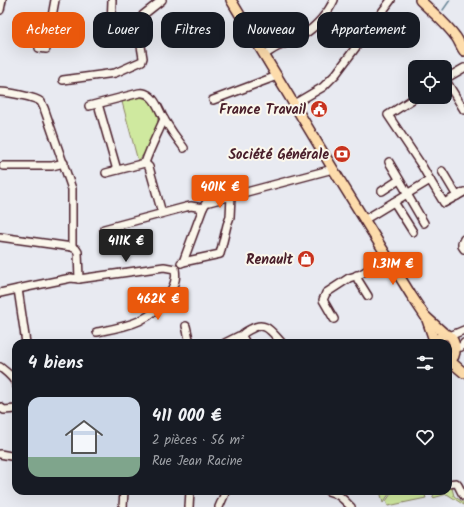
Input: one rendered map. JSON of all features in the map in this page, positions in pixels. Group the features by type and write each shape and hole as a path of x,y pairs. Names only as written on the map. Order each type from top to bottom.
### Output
{"main road":[{"path":"231,0 364,220 425,316 434,339"},
{"path":"420,0 439,18 464,46"},
{"path":"457,38 464,51"},
{"path":"425,316 449,335 459,340 462,348 464,364"},
{"path":"438,339 440,337 449,335"},
{"path":"452,360 454,360 462,348"},
{"path":"452,363 464,373"}],"street":[{"path":"0,10 2,0"},
{"path":"53,12 55,0"},
{"path":"112,0 112,12"},
{"path":"64,80 115,73 142,61 143,58 139,34 143,16 162,0"},
{"path":"264,55 307,32 325,14 334,0"},
{"path":"294,104 323,87 336,74 391,0"},
{"path":"452,75 464,68"},
{"path":"213,100 277,76"},
{"path":"452,90 464,110"},
{"path":"0,92 8,92 40,102 44,108 72,189 72,247"},
{"path":"89,106 143,93 151,97 184,148"},
{"path":"408,102 388,115 422,166 444,203 464,192"},
{"path":"98,104 116,170"},
{"path":"144,163 164,119"},
{"path":"389,162 424,223"},
{"path":"4,166 52,166 64,163"},
{"path":"106,173 144,163"},
{"path":"144,163 149,167 162,213"},
{"path":"183,262 202,208 206,203 333,169"},
{"path":"442,171 457,196"},
{"path":"382,191 399,180"},
{"path":"364,220 430,180"},
{"path":"175,269 183,262 220,254 230,217 231,196"},
{"path":"394,202 413,232"},
{"path":"104,229 186,207 191,206 202,208"},
{"path":"0,237 72,247 76,249 78,252 79,279"},
{"path":"464,239 462,246 464,250"},
{"path":"334,319 323,300 326,293 349,278 388,258"},
{"path":"0,293 72,278 79,279 164,266 175,269"},
{"path":"97,332 131,325 155,311 166,298 174,285 176,276 175,269"},
{"path":"357,275 358,280 368,296"},
{"path":"18,289 25,339"},
{"path":"232,339 241,336 243,333 255,326 262,325 278,339"},
{"path":"186,326 189,339"},
{"path":"449,335 464,330"},
{"path":"241,336 244,339"},
{"path":"0,367 12,378"},
{"path":"0,407 4,410 12,409"},
{"path":"1,453 12,456"},
{"path":"452,484 458,484 464,496"},
{"path":"123,507 124,495"},
{"path":"189,507 190,495"},
{"path":"219,507 224,495"},
{"path":"343,495 351,507"}],"green space":[{"path":"132,98 143,98 151,102 156,109 158,118 152,140 138,161 122,102"},
{"path":"452,488 454,496 464,503 464,505 449,495 452,495"},
{"path":"381,495 388,495 383,503"},
{"path":"390,495 425,495 426,498 388,506 386,501"},
{"path":"434,495 444,495 433,498"}],"waterway":[{"path":"443,10 450,0"}],"place":[{"name":"France Travail","path":"319,109"},
{"name":"Société Générale","path":"342,154"},
{"name":"Renault","path":"306,259"}]}
